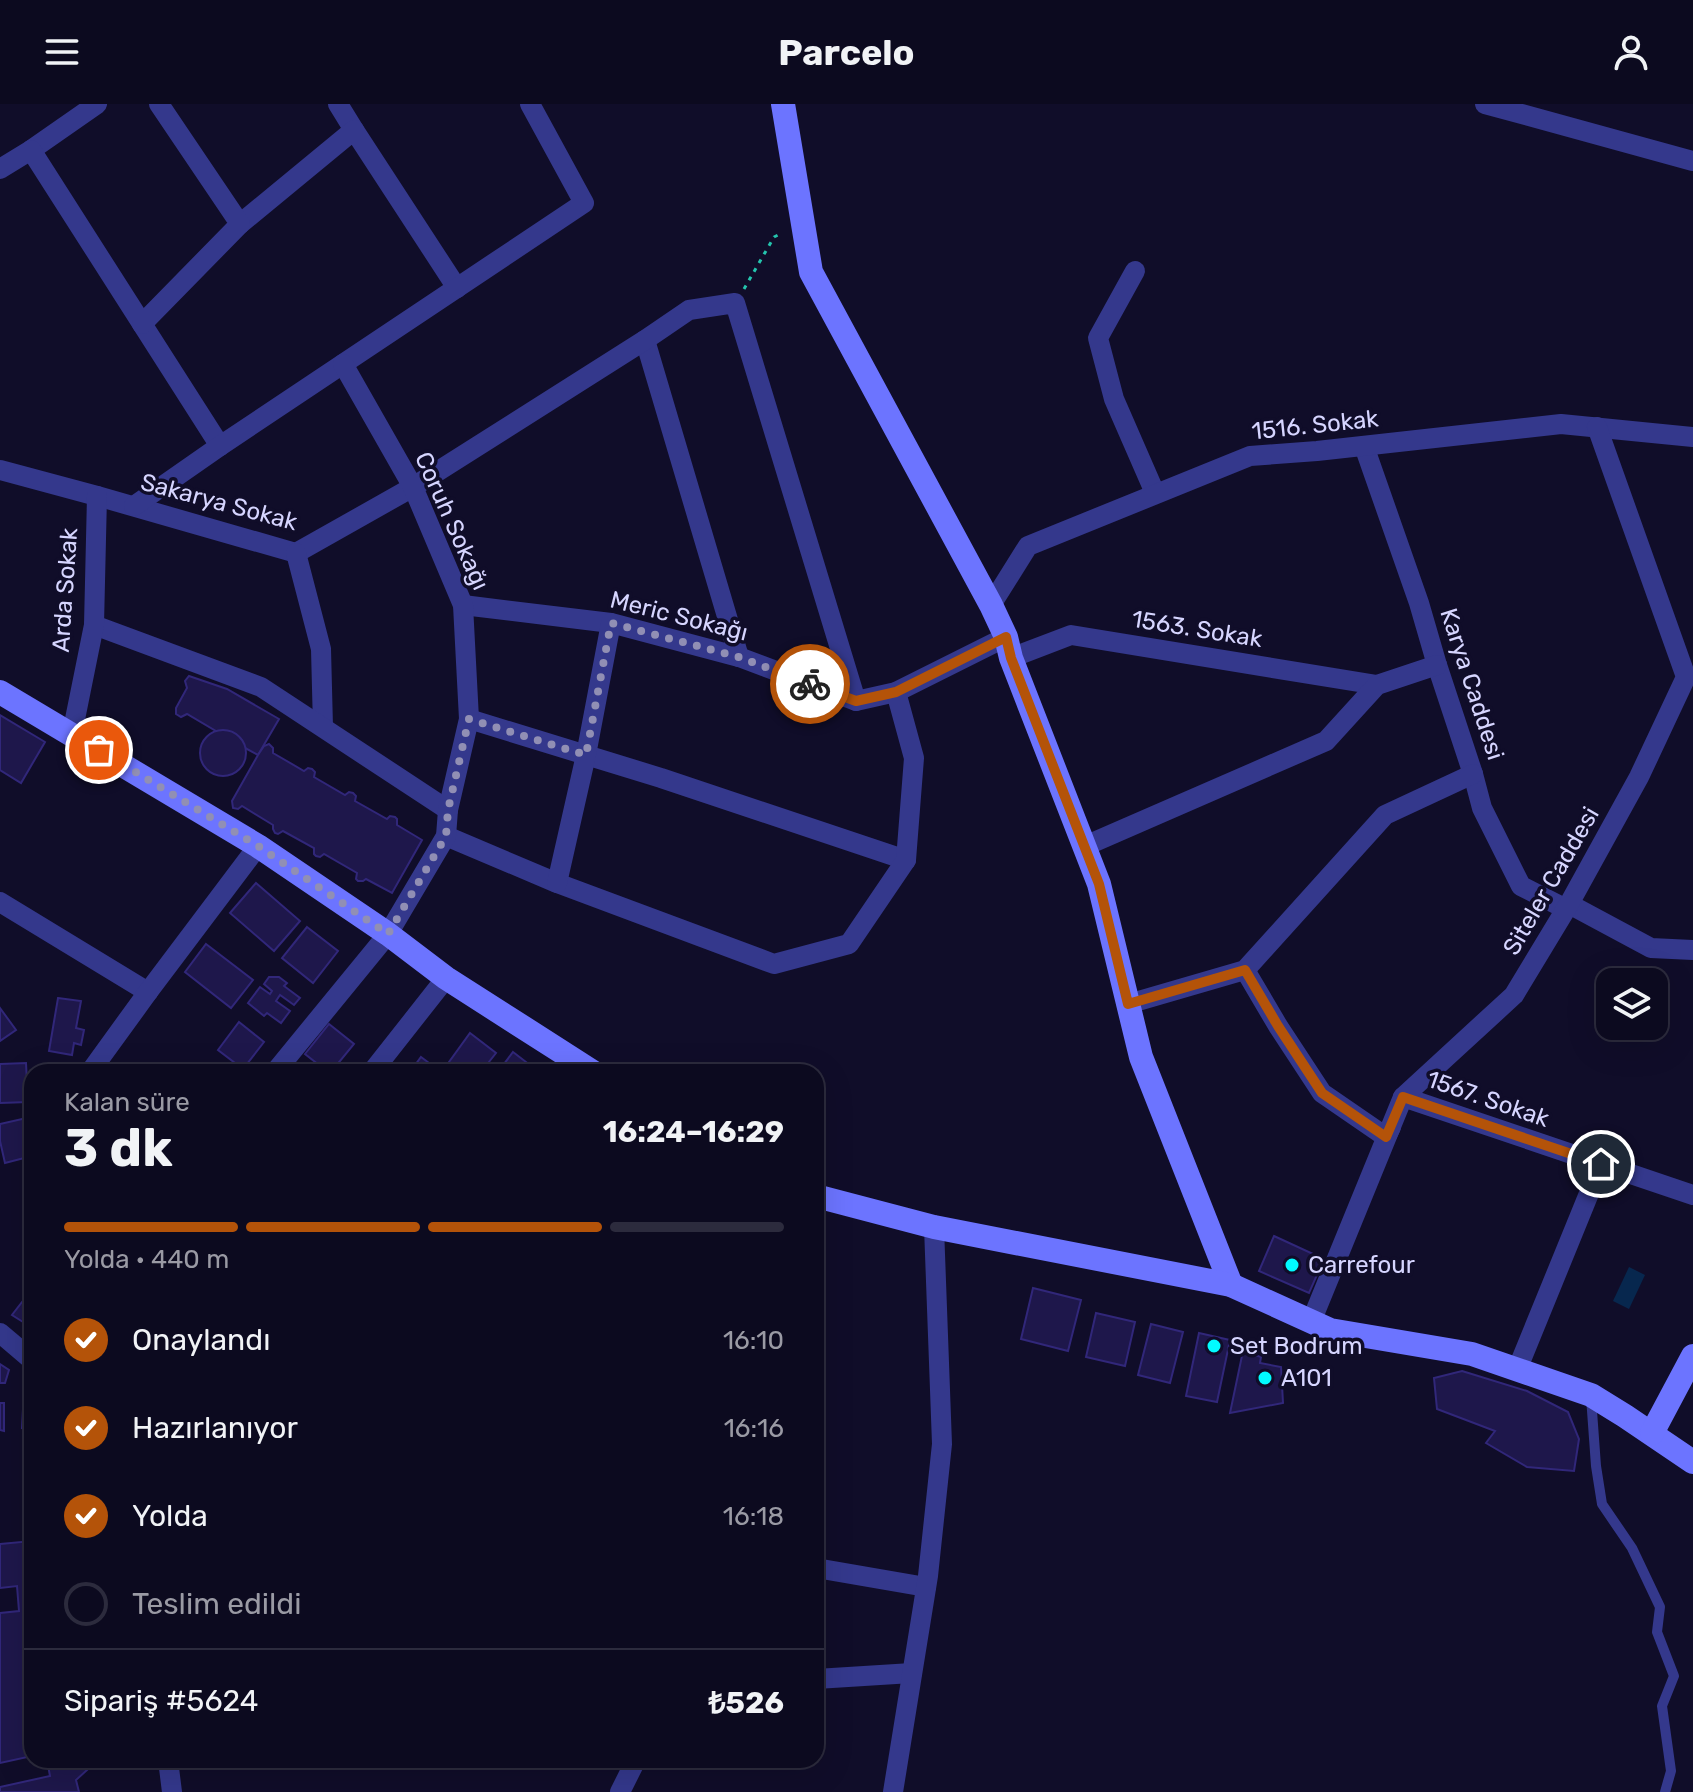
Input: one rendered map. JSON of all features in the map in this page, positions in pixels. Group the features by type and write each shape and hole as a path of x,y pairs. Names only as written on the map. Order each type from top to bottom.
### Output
{"street":[{"path":"0,169 97,104"},
{"path":"159,104 240,224"},
{"path":"338,104 457,288"},
{"path":"134,506 584,203 530,104"},
{"path":"783,104 811,272 991,605 1009,648 1099,884 1141,1057 1231,1285"},
{"path":"1485,104 1693,161"},
{"path":"142,324 240,224 354,130"},
{"path":"31,150 220,446"},
{"path":"1135,271 1098,338 1114,399 1155,493"},
{"path":"735,303 856,701 896,692 1009,648"},
{"name":"Sakarya Sokak","path":"0,470 296,553 413,487 689,310 735,303"},
{"path":"1077,340 1098,338"},
{"path":"645,340 739,657"},
{"name":"Coruh Sokağı","path":"282,1064 388,934 446,836 448,810 469,719 463,605 413,487 343,364"},
{"name":"1516. Sokak","path":"991,605 1028,546 1250,456 1561,424 1693,437"},
{"name":"Siteler Caddesi","path":"1311,1322 1403,1097 1514,995 1568,906 1639,777 1686,677 1597,427"},
{"name":"Karya Caddesi","path":"1364,446 1419,603 1482,808 1521,886 1651,948 1693,950"},
{"name":"Arda Sokak","path":"72,734 94,625 97,496"},
{"path":"296,553 321,649 323,727"},
{"name":"Meric Sokağı","path":"463,605 611,623 739,657 856,701"},
{"path":"557,883 611,623"},
{"path":"94,625 261,687 448,810"},
{"name":"1563. Sokak","path":"1009,648 1071,635 1377,685"},
{"path":"1085,846 1326,741 1377,685 1437,665"},
{"path":"0,692 258,846 388,934 446,978 580,1064"},
{"path":"446,836 557,883 774,964 849,944 906,860 914,758 896,692"},
{"path":"469,719 661,778 906,860"},
{"path":"1128,1004 1245,970 1385,815 1473,774"},
{"path":"96,1064 258,846"},
{"path":"0,902 148,992"},
{"path":"1245,970 1284,1037 1322,1093 1386,1137 1403,1097"},
{"path":"378,1064 446,978"},
{"name":"1567. Sokak","path":"1403,1097 1693,1195"},
{"path":"1517,1370 1601,1164"},
{"path":"824,1198 934,1227 1231,1285 1330,1330 1472,1354 1591,1395 1693,1462"},
{"path":"893,1792 926,1587 942,1444 934,1227"},
{"path":"0,1333 24,1353"},
{"path":"1652,1433 1693,1356"},
{"path":"824,1569 926,1587"},
{"path":"824,1678 912,1673"},
{"path":"169,1768 172,1792"},
{"path":"620,1792 632,1768"}],"lane":[{"path":"1591,1395 1602,1504 1632,1548 1660,1607 1657,1632 1674,1676 1662,1706 1671,1771 1665,1792"}],"path":[{"path":"735,303 774,237 803,222"}],"water":[{"path":"1629,1267 1645,1275 1629,1309 1613,1301"}],"building":[{"path":"189,676 227,689 279,719 258,755 245,748 241,739 232,732 216,731 187,714 181,717 176,714"},
{"path":"0,715 45,742 21,783 0,770"},
{"path":"223,730 239,737 246,753 239,769 223,776 207,769 200,753 207,737"},
{"path":"269,744 273,753 304,771 312,769 314,777 345,795 353,793 355,801 387,819 395,817 397,825 422,840 392,893 366,879 358,881 357,873 324,854 316,856 314,848 283,831 275,833 273,825 242,806 233,808 232,801 258,755"},
{"path":"256,883 300,921 274,951 230,913"},
{"path":"307,927 338,951 313,983 282,958"},
{"path":"206,944 253,980 231,1008 185,972"},
{"path":"269,977 279,977 287,983 284,986 300,998 294,1005 280,995 276,1001 290,1011 281,1023 267,1013 264,1016 248,1003 260,987 270,994 272,991 264,984"},
{"path":"58,998 81,1001 76,1028 84,1030 81,1045 74,1043 72,1055 49,1051"},
{"path":"0,1008 16,1030 0,1041"},
{"path":"239,1022 264,1042 247,1064 236,1064 218,1050"},
{"path":"329,1024 354,1044 338,1064 318,1064 305,1054"},
{"path":"470,1033 496,1053 487,1064 449,1062"},
{"path":"513,1052 529,1064 504,1064"},
{"path":"421,1057 430,1064 416,1064"},
{"path":"26,1063 24,1102 0,1103 0,1064"},
{"path":"24,1119 24,1158 5,1163 0,1124"},
{"path":"1274,1236 1324,1259 1309,1293 1259,1271"},
{"path":"1033,1288 1081,1300 1068,1351 1021,1339"},
{"path":"24,1299 24,1322 12,1315"},
{"path":"1096,1313 1135,1322 1125,1366 1086,1357"},
{"path":"1151,1324 1183,1332 1170,1383 1138,1375"},
{"path":"1199,1333 1230,1340 1217,1402 1186,1396"},
{"path":"1243,1351 1261,1357 1260,1363 1281,1367 1283,1403 1230,1413"},
{"path":"0,1364 9,1370 5,1383 0,1383"},
{"path":"1462,1371 1527,1391 1568,1412 1579,1439 1574,1471 1527,1467 1486,1443 1495,1431 1437,1409 1434,1378"},
{"path":"0,1403 4,1403 4,1431 0,1430"},
{"path":"24,1542 24,1758 0,1763 0,1613 19,1611 17,1586 0,1588 0,1544"},
{"path":"48,1768 89,1768 76,1780 79,1792 0,1792 0,1787 50,1776"}],"way so far":[{"path":"99,750 258,846 388,934 446,836 448,810 469,719 586,755 611,623 739,657 810,684"}],"place":[{"name":"Carrefour","path":"1292,1265"},
{"name":"Set Bodrum","path":"1214,1346"},
{"name":"A101","path":"1265,1378"}],"route":[{"path":"810,684 856,701 896,692 1006,637 1011,658 1099,884 1128,1004 1245,970 1322,1093 1386,1137 1403,1097 1601,1164"}]}
